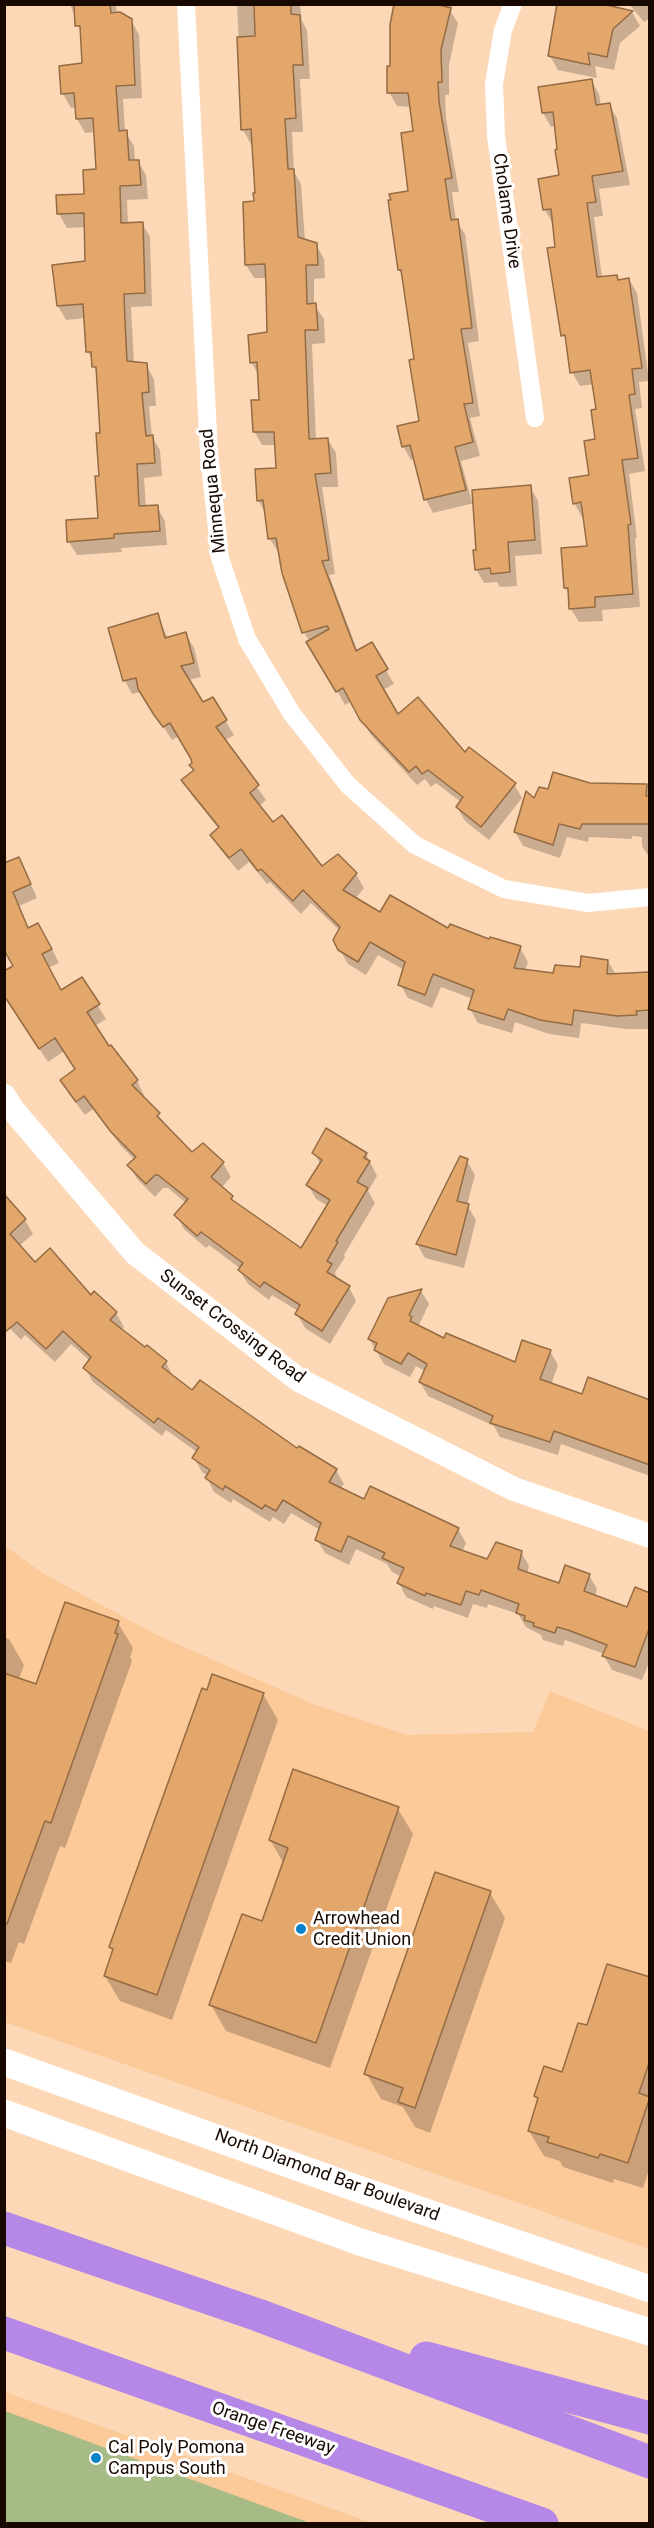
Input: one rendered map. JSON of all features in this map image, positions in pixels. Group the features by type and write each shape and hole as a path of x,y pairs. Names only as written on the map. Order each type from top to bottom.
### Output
{"highway":[{"path":"4,2228 258,2315 650,2462"},
{"path":"258,2315 650,2418"},
{"name":"Orange Freeway","path":"4,2333 542,2523"}],"main road":[{"name":"North Diamond Bar Boulevard","path":"4,2062 364,2191 650,2289"},
{"path":"4,2113 360,2242 650,2332"}],"street":[{"name":"Minnequa Road","path":"186,4 209,453 220,558 247,639 292,714 348,785 415,844 504,889 588,903 650,897"},
{"name":"Cholame Drive","path":"513,4 503,30 494,84 496,136 535,418"},
{"name":"Sunset Crossing Road","path":"4,1096 13,1110 135,1252 299,1380 514,1489 650,1536"}],"shaded area":[{"path":"5,1546 44,1574 157,1635 313,1704 407,1735 533,1732 550,1691 649,1731 649,2249 5,2022"},
{"name":"Cal Poly Pomona Campus South","path":"5,2392 372,2523 5,2523"}],"green space":[{"name":"Cal Poly Pomona Campus South","path":"5,2411 310,2523 5,2523"}],"building":[{"path":"74,4 110,4 111,13 120,12 132,19 135,85 116,86 119,131 127,130 129,160 139,160 141,185 120,186 121,223 143,222 145,293 124,294 127,361 147,363 149,392 142,393 146,436 153,435 155,463 137,464 139,506 158,505 160,531 114,534 114,538 67,542 66,520 98,518 95,476 99,476 96,433 100,433 96,367 92,367 91,352 86,352 83,304 57,306 52,265 85,261 84,213 57,214 56,195 84,194 83,170 96,169 93,118 76,119 74,93 61,94 59,66 82,63 80,26 75,26"},
{"path":"254,4 291,4 291,14 300,15 303,65 293,65 296,118 285,119 288,169 294,169 298,237 317,243 318,265 306,265 307,304 316,303 318,330 305,330 309,439 328,438 331,473 315,474 329,560 322,561 356,651 372,642 388,669 376,676 398,714 418,697 465,752 469,747 516,783 481,827 456,807 463,797 428,770 422,774 416,766 409,772 360,720 343,688 336,692 306,642 329,629 327,626 302,633 282,573 276,538 268,539 263,500 257,501 255,469 276,468 274,432 253,432 251,400 259,400 257,362 250,363 248,335 267,332 266,287 265,264 245,265 243,202 254,201 253,193 255,193 251,129 241,130 237,37 255,36"},
{"path":"394,4 435,4 451,8 441,50 442,82 438,82 439,102 452,178 445,179 451,220 458,219 472,328 461,329 473,403 464,404 473,442 455,447 466,490 424,500 410,445 402,447 397,426 419,421 409,360 414,359 388,200 391,200 389,194 408,191 401,133 413,131 408,93 387,93 387,66 390,66 390,25"},
{"path":"557,4 602,4 633,11 613,29 607,57 588,53 590,65 548,56"},
{"path":"592,79 596,105 610,103 623,171 592,176 596,202 587,203 597,277 617,275 618,280 629,278 642,368 632,369 635,394 629,395 638,458 622,460 631,524 628,525 633,594 595,597 595,607 569,609 568,588 564,588 561,548 587,546 581,502 573,504 569,478 589,475 584,441 595,439 591,410 596,409 590,370 570,373 565,335 561,336 547,248 555,247 551,209 543,210 538,179 559,175 555,150 557,149 553,112 542,113 538,87"},
{"path":"531,485 535,540 508,542 510,572 491,574 490,568 475,570 472,490"},
{"path":"158,613 165,638 186,632 194,663 181,666 203,702 213,697 227,720 216,727 259,785 250,793 273,822 282,815 322,866 338,854 357,873 343,890 380,912 390,895 448,928 450,924 489,939 490,937 521,946 514,968 553,973 555,965 580,967 581,956 608,960 607,974 650,972 650,1010 636,1011 637,1015 617,1016 574,1010 572,1025 540,1020 508,1009 504,1020 468,1009 474,990 433,974 425,995 398,985 405,962 370,942 358,962 338,950 333,940 340,927 303,890 293,901 261,869 258,871 241,849 229,858 210,835 219,827 181,780 194,770 189,765 192,763 191,759 170,723 163,727 154,715 138,689 136,678 123,681 108,628"},
{"path":"553,772 590,783 647,784 646,796 650,796 650,824 582,824 580,829 559,824 553,845 514,832 526,791 534,798 539,787 548,789"},
{"path":"19,857 31,884 13,892 28,928 38,923 52,949 42,954 61,990 82,977 100,1004 87,1012 109,1046 111,1045 138,1080 132,1085 160,1113 157,1116 192,1152 203,1143 224,1162 211,1177 233,1196 231,1199 301,1248 330,1200 306,1185 322,1160 312,1153 326,1128 367,1153 364,1158 370,1161 357,1182 368,1188 336,1241 338,1242 327,1261 332,1264 327,1272 350,1286 322,1331 295,1314 300,1305 264,1282 260,1287 238,1270 243,1263 201,1232 197,1236 174,1215 188,1199 158,1175 146,1184 127,1165 136,1157 111,1132 84,1096 76,1102 60,1080 75,1069 55,1038 39,1049 4,996 4,971 13,966 4,950 4,863"},
{"path":"460,1156 468,1159 457,1201 469,1204 456,1255 416,1244"},
{"path":"4,1194 26,1219 10,1234 35,1262 50,1248 91,1295 94,1291 117,1312 110,1320 167,1361 162,1367 192,1390 200,1380 297,1448 299,1446 337,1469 329,1482 364,1499 370,1486 459,1528 450,1546 487,1559 496,1542 522,1551 518,1569 559,1583 565,1565 590,1574 584,1591 627,1607 635,1587 650,1593 650,1626 635,1667 602,1656 607,1645 557,1627 555,1633 533,1626 534,1623 524,1620 525,1616 516,1613 519,1604 481,1590 479,1595 466,1591 461,1605 426,1593 425,1596 397,1583 404,1568 382,1558 385,1553 348,1536 341,1552 315,1540 321,1523 283,1500 276,1511 265,1505 262,1509 225,1486 223,1490 205,1478 210,1470 192,1458 199,1447 158,1418 154,1423 83,1368 91,1357 63,1331 46,1349 17,1322 4,1333"},
{"path":"422,1289 409,1315 412,1317 410,1321 444,1338 446,1333 515,1362 522,1340 551,1350 540,1379 582,1394 588,1377 650,1400 650,1465 554,1431 550,1442 490,1423 493,1416 419,1382 427,1364 408,1353 401,1364 374,1350 377,1343 368,1339 388,1298"},
{"path":"65,1602 119,1621 115,1633 118,1634 51,1823 45,1821 7,1924 4,1924 4,1673 36,1684"},
{"path":"212,1674 264,1693 157,1995 104,1976 113,1949 109,1947 202,1688 207,1690"},
{"path":"293,1769 399,1807 316,2043 209,2005 242,1914 262,1921 288,1848 269,1840"},
{"path":"435,1872 491,1891 415,2108 398,2102 403,2088 364,2074"},
{"path":"607,1964 650,1977 650,2060 639,2093 650,2097 628,2163 600,2154 598,2158 547,2142 549,2137 528,2131 538,2098 534,2096 544,2066 562,2072 578,2023 587,2025"}],"place":[{"name":"Arrowhead Credit Union","path":"301,1929"},
{"name":"Cal Poly Pomona Campus South","path":"96,2458"}]}
